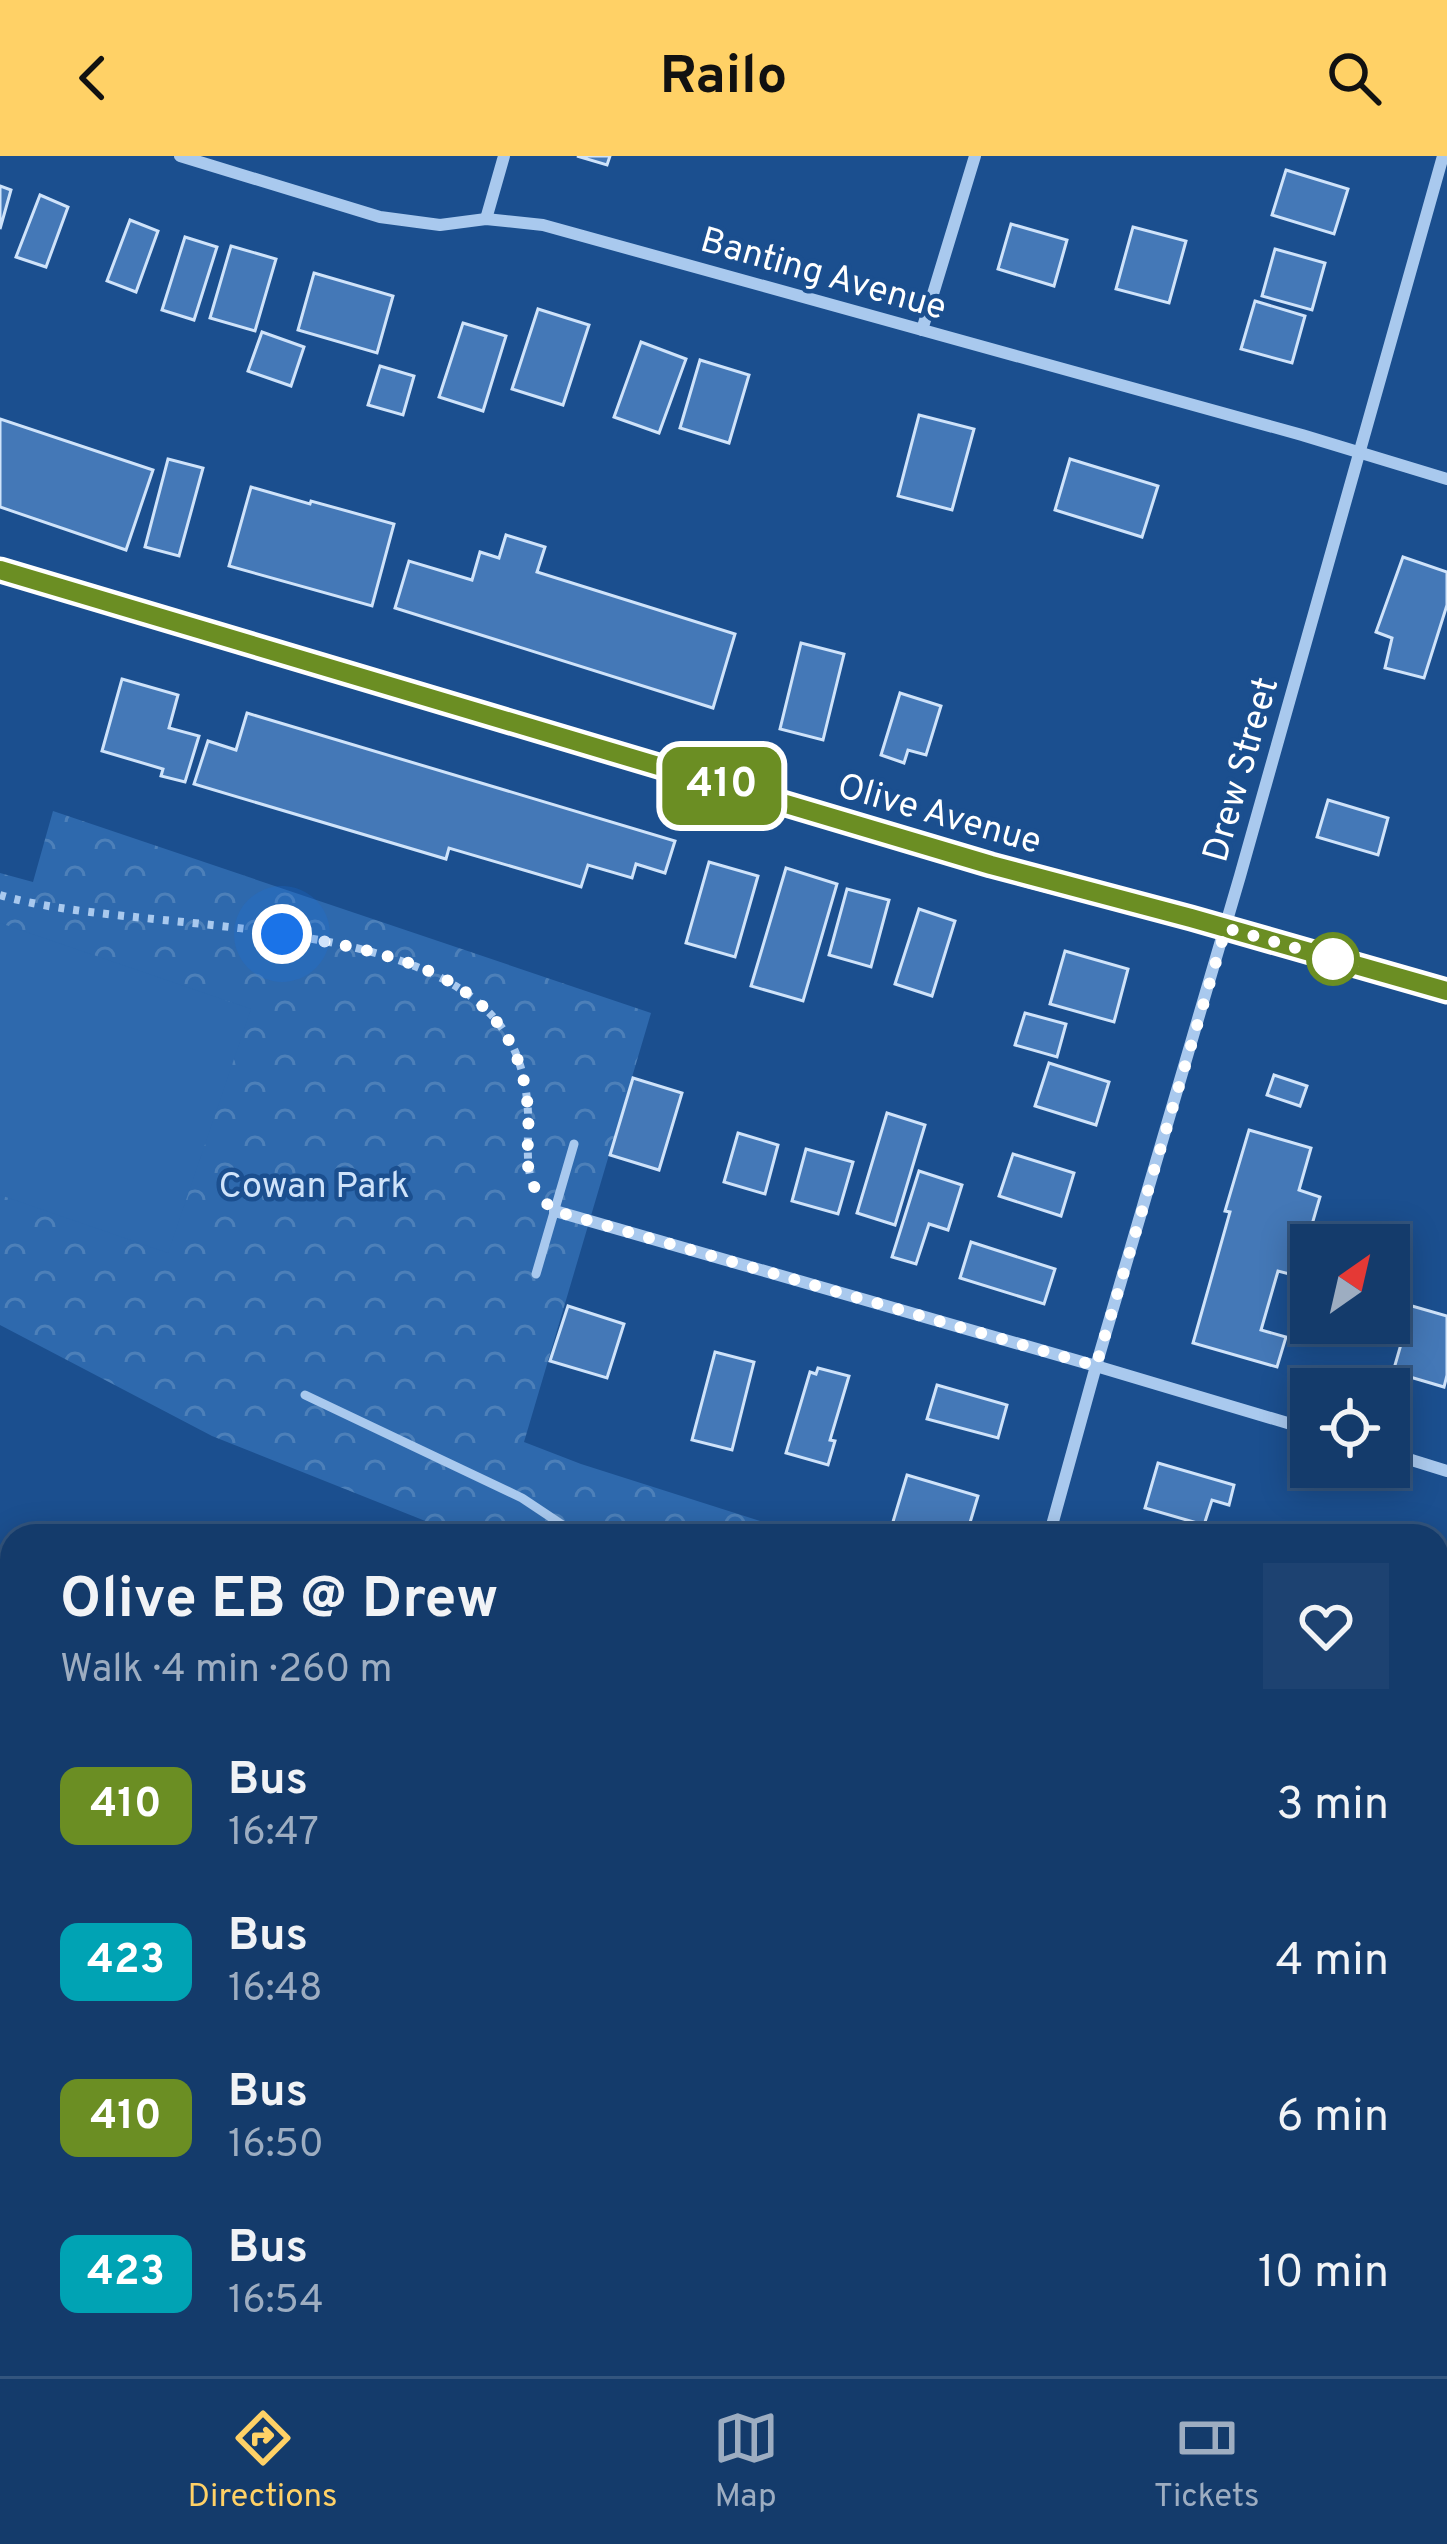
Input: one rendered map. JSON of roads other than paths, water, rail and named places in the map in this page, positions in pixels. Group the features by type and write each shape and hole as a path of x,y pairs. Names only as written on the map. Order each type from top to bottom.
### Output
{"main road":[{"name":"Olive Avenue","path":"0,570 1010,870 1447,992"}],"street":[{"name":"Banting Avenue","path":"181,156 380,217 440,226 486,219 543,225 1447,478"},
{"path":"486,219 504,156"},
{"path":"922,330 975,156"},
{"name":"Drew Street","path":"1052,1524 1443,156"},
{"path":"555,1211 1290,1424"},
{"path":"1410,1460 1447,1471"}],"lane":[{"path":"536,1274 574,1144"},
{"path":"305,1394 522,1498 561,1524"}],"park label":[{"name":"Cowan Park","path":"314,1184"}]}
